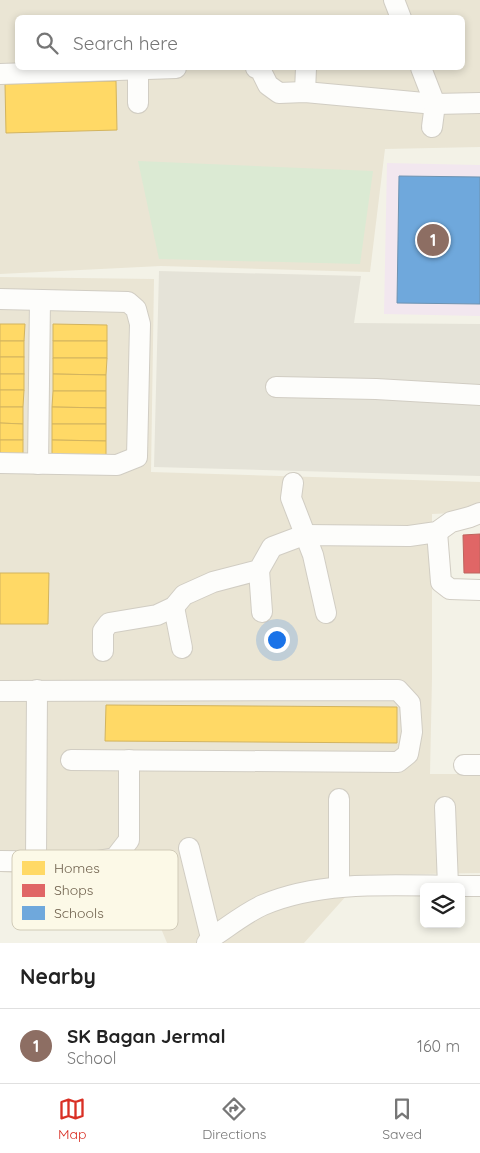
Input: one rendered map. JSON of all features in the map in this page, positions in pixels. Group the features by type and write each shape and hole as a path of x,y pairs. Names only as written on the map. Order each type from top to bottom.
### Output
{"street":[{"path":"394,0 400,15"},
{"path":"0,74 110,70"},
{"path":"138,70 138,103"},
{"path":"260,70 268,85 279,93 306,92 435,104 480,103"},
{"path":"306,70 306,92"},
{"path":"422,70 435,104 432,127"},
{"path":"0,299 128,302 136,309 140,324 137,457 117,465 0,463"},
{"path":"38,464 40,300"},
{"path":"276,387 376,389 480,395"},
{"path":"293,483 291,498 312,555 326,613"},
{"path":"262,612 260,570 272,547 304,535 409,536 438,532 451,522 480,513"},
{"path":"438,532 441,582 450,589 480,590"},
{"path":"103,651 103,631 109,623 157,615 174,607 184,595 213,582 260,570"},
{"path":"174,607 182,648"},
{"path":"36,850 37,690"},
{"path":"0,691 398,690 410,703 412,732 408,754 398,762 71,760"},
{"path":"121,850 129,840 129,760"},
{"path":"339,798 339,886"},
{"path":"445,807 448,883"},
{"path":"189,848 209,940 262,905 298,894 339,886 420,886"},
{"path":"465,886 480,886"}],"shaded area":[{"path":"0,0 480,0 480,147 385,149 370,272 161,266 0,274"},
{"path":"387,163 480,165 480,316 384,314"},
{"path":"159,271 361,276 354,323 480,324 480,476 154,467"},
{"path":"0,277 154,279 151,472 480,482 480,512 432,514 430,774 480,774 480,873 365,875 304,943 167,943 162,930 178,930 178,850 12,850 12,873 0,872"}],"green space":[{"path":"138,161 373,171 360,264 159,259"}],"building: Homes":[{"path":"116,81 117,130 6,133 5,84"},
{"path":"0,324 25,324 24,341 0,341"},
{"path":"53,324 107,325 107,341 53,341"},
{"path":"0,341 24,341 24,357 0,357"},
{"path":"53,341 107,341 107,358 53,358"},
{"path":"0,357 24,357 24,374 0,374"},
{"path":"53,358 107,358 106,375 53,374"},
{"path":"0,374 24,374 24,390 0,390"},
{"path":"53,374 106,375 106,391 53,391"},
{"path":"0,390 24,390 23,407 0,407"},
{"path":"53,391 106,391 106,408 52,407"},
{"path":"0,407 23,407 23,424 0,423"},
{"path":"52,407 106,408 106,424 52,424"},
{"path":"0,423 23,424 23,440 0,440"},
{"path":"52,424 106,424 106,441 52,440"},
{"path":"0,440 23,440 23,457 0,457"},
{"path":"52,440 106,441 106,458 52,457"},
{"path":"0,573 49,573 48,624 0,624"},
{"path":"106,705 397,707 397,743 105,741"}],"building: Shops":[{"path":"480,534 480,573 464,573 463,535"}],"building: Schools":[{"path":"399,176 480,177 480,304 397,303"}],"place":[{"name":"SK Bagan Jermal","path":"433,240"}]}
